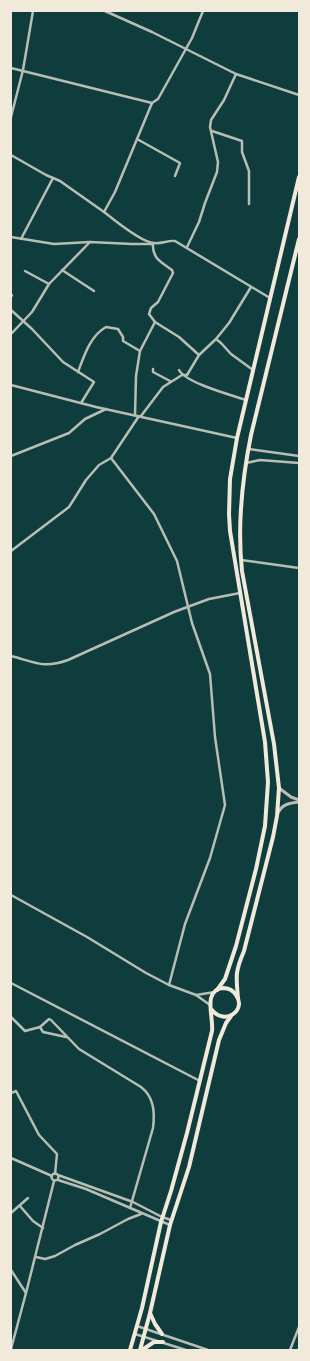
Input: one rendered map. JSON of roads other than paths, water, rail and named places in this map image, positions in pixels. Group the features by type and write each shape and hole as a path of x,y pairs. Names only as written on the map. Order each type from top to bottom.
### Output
{"highway":[{"path":"130,1350 142,1308 162,1220 178,1169 212,1031 212,995 225,979 244,916 265,826 268,782 265,742 232,548 229,514 230,479 237,438 299,177"},
{"path":"141,1350 143,1336 150,1313 171,1223 191,1159 219,1040 226,1023 239,1006 236,982 238,966 246,944 277,816 279,788 274,744 240,560 240,517 245,463 299,239"},
{"path":"216,991 225,988 229,989 236,994 238,998"},
{"path":"211,1008 214,1014 223,1017 232,1016"},
{"path":"150,1313 154,1324 162,1334"},
{"path":"141,1350 154,1342 163,1342"}],"street":[{"path":"11,117 23,70 33,11"},
{"path":"105,11 152,32 236,74 299,95"},
{"path":"104,212 115,192 152,103 158,99 186,49 203,11"},
{"path":"11,68 152,103"},
{"path":"187,247 199,222 217,172 217,155 211,130 211,120 224,100 236,74"},
{"path":"211,130 242,141 242,152 249,171 249,204"},
{"path":"137,139 180,163 175,176"},
{"path":"11,156 60,181 104,212 125,229 153,244"},
{"path":"21,239 53,178"},
{"path":"11,237 54,244 90,242 153,244 170,240 175,241 271,298"},
{"path":"11,334 32,312 49,284 90,242"},
{"path":"153,244 152,251 155,256 173,272 164,292 155,306 151,308 149,314 156,322 179,337 199,355"},
{"path":"62,270 94,291"},
{"path":"25,271 49,284"},
{"path":"11,551 69,507 86,480 99,465 111,458 138,416 163,387 170,381 182,375 187,375 199,355 216,339 229,323 251,287"},
{"path":"11,310 32,329 62,362 94,382 81,403"},
{"path":"138,416 136,376 140,351 156,322"},
{"path":"78,372 90,346 98,334 106,327 118,329 123,341 140,351"},
{"path":"216,339 231,354 253,370"},
{"path":"153,369 153,372 170,381"},
{"path":"180,370 182,375 202,385 246,400"},
{"path":"11,385 81,403 237,438"},
{"path":"11,456 68,433 85,419 107,409"},
{"path":"249,448 299,456"},
{"path":"111,458 154,514 177,561 192,623 210,674 215,737 225,805 210,858 185,924 170,986"},
{"path":"245,463 260,460 299,464"},
{"path":"240,560 299,568"},
{"path":"11,656 35,664 57,664 188,607 209,599 240,593"},
{"path":"279,788 299,801"},
{"path":"277,816 279,810 285,805 299,801"},
{"path":"11,895 74,929 170,986 196,995 211,1008"},
{"path":"11,983 200,1081"},
{"path":"196,995 216,991"},
{"path":"11,1017 25,1031 40,1027 48,1020 51,1020 79,1050 141,1087 145,1090 152,1101 154,1116 153,1128 133,1202 130,1208"},
{"path":"40,1027 43,1032 66,1037"},
{"path":"11,1093 16,1091 39,1136 57,1154 58,1180"},
{"path":"11,1158 52,1176 57,1175 133,1202 162,1220 171,1223"},
{"path":"11,1349 43,1228 54,1181 52,1176"},
{"path":"54,1181 58,1180 86,1189 142,1214 171,1223"},
{"path":"11,1213 28,1198"},
{"path":"20,1206 33,1221 43,1228"},
{"path":"36,1257 45,1259 55,1256 128,1219 142,1214"},
{"path":"11,1270 26,1293"},
{"path":"136,1326 146,1328 208,1350"},
{"path":"290,1350 299,1327"},
{"path":"134,1334 186,1350"}]}
